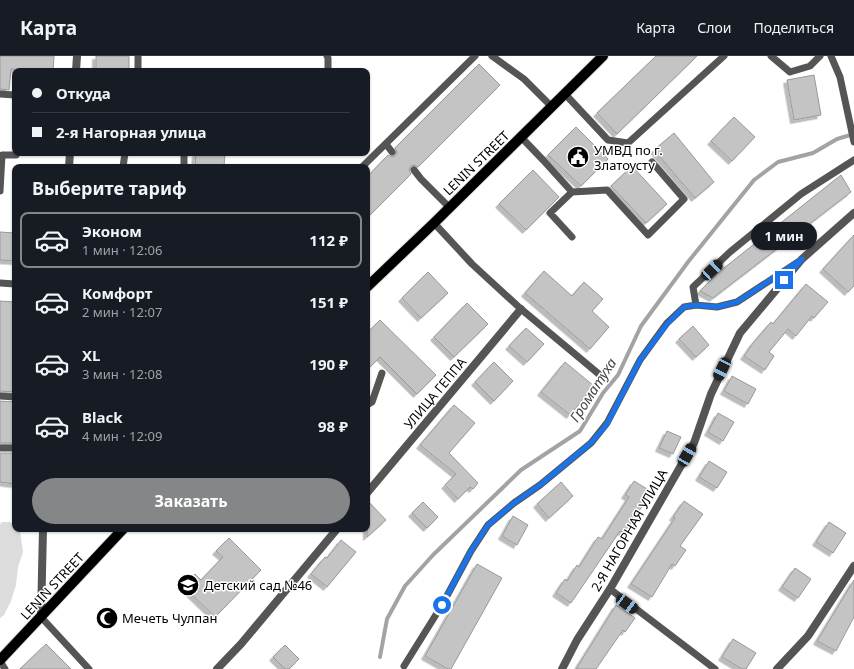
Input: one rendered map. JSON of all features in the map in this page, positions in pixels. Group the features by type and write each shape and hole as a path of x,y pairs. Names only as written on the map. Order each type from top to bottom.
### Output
{"main road":[{"name":"LENIN STREET","path":"370,284 603,56"},
{"name":"LENIN STREET","path":"0,661 120,532"}],"street":[{"path":"76,68 77,56"},
{"name":"2-Я НАГОРНАЯ УЛИЦА","path":"562,669 577,640 610,589 694,443 710,394 740,333 802,259 854,213"},
{"name":"УЛИЦА ГЕППА","path":"370,489 521,309"},
{"path":"41,617 43,532"},
{"path":"216,669 241,644 334,532"},
{"path":"777,669 808,636 854,566"}],"lane":[{"path":"138,56 138,68"},
{"path":"327,56 328,68"},
{"path":"365,164 475,56"},
{"path":"492,56 524,79 552,107"},
{"path":"565,94 608,140 628,143 724,56"},
{"path":"771,56 790,72 810,66 820,56"},
{"path":"831,56 840,77 854,142"},
{"path":"0,94 12,95"},
{"path":"521,137 572,192"},
{"path":"386,144 392,152"},
{"path":"0,192 2,155 12,155"},
{"path":"696,305 693,287 730,252 801,194 854,160"},
{"path":"572,237 550,213 572,192 607,190 648,235 684,199 652,162"},
{"path":"414,170 449,207"},
{"path":"434,223 472,264 521,309 600,375"},
{"path":"404,666 442,605 471,551 488,525 591,443 607,424 640,360 667,324 684,307 696,305 717,307 737,302 802,259"},
{"path":"0,283 12,284"},
{"path":"370,404 372,402 382,373"},
{"path":"0,396 12,396"},
{"path":"0,448 12,448"},
{"path":"610,589 715,669"},
{"path":"41,617 89,669"},
{"path":"0,661 5,669"}],"shaded area":[{"path":"2,522 10,522 12,524 12,532 20,532 23,552 18,567 16,585 11,601 4,615 0,618 0,524"}],"building":[{"path":"0,56 54,56 53,68 12,68 9,90 0,89"},
{"path":"96,56 129,56 129,68 96,68"},
{"path":"656,56 697,56 617,134 597,113"},
{"path":"479,64 500,85 418,167 414,165 411,166 409,170 411,174 370,215 370,174 388,155 392,157 395,156 397,152 395,148"},
{"path":"814,75 821,115 794,120 787,80"},
{"path":"734,117 755,137 732,161 711,141"},
{"name":"УМВД по г. Златоусту","path":"576,127 608,159 581,186 548,155"},
{"path":"674,133 714,182 695,198 654,150"},
{"path":"196,156 225,156 224,164 195,164"},
{"path":"632,166 667,204 646,223 611,186"},
{"path":"533,170 559,197 526,230 499,204"},
{"path":"841,175 851,192 713,298 700,291 719,272"},
{"path":"0,232 12,233 12,261 0,260"},
{"path":"854,235 854,286 848,292 823,269"},
{"path":"544,271 572,296 584,282 603,299 592,311 609,327 590,349 525,293"},
{"path":"428,272 448,293 421,318 402,298"},
{"path":"806,284 828,302 814,318 812,316 796,336 788,329 769,352 774,356 765,370 744,356 771,322 773,324"},
{"path":"0,301 12,302 12,392 0,391"},
{"path":"467,303 488,324 454,357 434,337"},
{"path":"380,320 436,375 417,394 380,357 370,367 370,330"},
{"path":"693,326 709,345 696,357 679,339"},
{"path":"526,328 544,344 527,362 509,346"},
{"path":"494,362 513,381 494,401 475,382"},
{"path":"565,362 594,386 570,415 541,392"},
{"path":"732,376 756,389 748,404 724,391"},
{"path":"0,401 12,402 12,443 0,443"},
{"path":"454,405 475,423 449,453 478,483 473,489 470,487 458,499 445,485 456,474 420,445"},
{"path":"718,413 734,422 723,441 708,432"},
{"path":"667,431 681,437 673,454 659,448"},
{"path":"0,453 12,453 12,484 0,482"},
{"path":"709,461 727,472 717,488 699,477"},
{"path":"634,481 652,492 624,533 620,531 571,603 556,593 565,579 567,581 577,565 579,567 598,537 602,539 629,497 625,495"},
{"path":"561,482 573,496 549,518 537,504"},
{"path":"684,501 703,514 680,546 686,550 675,566 672,564 652,597 631,584 675,518 673,517"},
{"path":"423,502 438,517 427,528 412,513"},
{"path":"370,503 386,520 367,537 367,532 370,532"},
{"path":"513,516 528,525 517,545 502,536"},
{"path":"829,522 846,533 833,553 816,542"},
{"path":"229,538 261,570 215,617 183,586 195,574 201,580 223,557 216,551"},
{"path":"341,540 356,552 327,587 311,574 325,557 327,558"},
{"path":"477,564 502,578 451,669 448,669 425,656"},
{"path":"795,568 811,579 798,598 782,587"},
{"path":"854,580 854,617 836,651 817,641"},
{"path":"616,605 635,618 625,632 623,630 596,669 576,669"},
{"path":"733,639 756,653 746,669 742,669 722,657"},
{"path":"46,644 71,669 20,669"},
{"path":"285,645 299,659 289,669 285,669 273,657"}],"waterway":[{"name":"Громатуха","path":"380,657 387,619 405,586 433,555 521,470 580,431 603,393 618,375 641,326 688,262 754,180 778,162 813,153 837,139 854,134"}],"place":[{"name":"УМВД по г. Златоусту","path":"578,157"},
{"name":"Детский сад №46","path":"188,585"},
{"name":"Мечеть Чулпан","path":"107,618"}],"route":[{"path":"442,605 471,551 488,525 591,443 607,424 640,360 667,324 684,307 696,305 717,307 737,302 802,259 784,280"}]}
